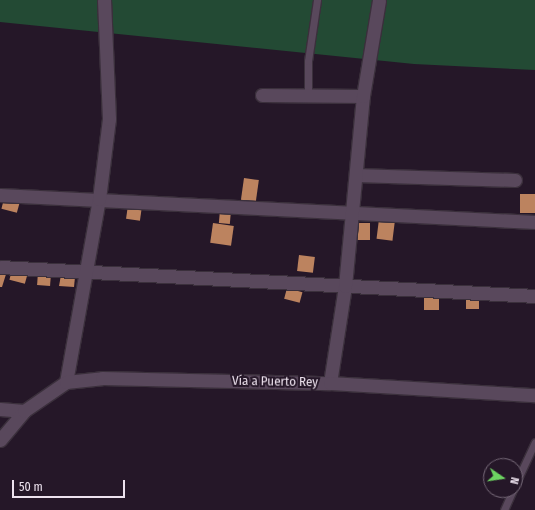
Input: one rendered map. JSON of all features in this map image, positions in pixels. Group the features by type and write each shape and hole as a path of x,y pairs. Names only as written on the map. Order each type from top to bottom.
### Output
{"street":[{"path":"66,382 84,273 99,199 109,119 104,0"},
{"path":"330,383 345,286 363,96 379,0"},
{"path":"262,96 363,96"},
{"path":"356,175 515,180"},
{"path":"0,194 535,222"},
{"path":"0,267 84,273 535,296"},
{"name":"Vía a Puerto Rey","path":"0,440 24,411 66,382 102,378 330,383 535,395"},
{"path":"0,409 24,411"}],"lane":[{"path":"308,95 308,61 317,0"},
{"path":"523,468 535,442"},
{"path":"504,510 509,498"}],"green space":[{"path":"0,0 535,0 535,70 414,64 0,22"}],"building":[{"path":"244,178 259,180 256,202 241,200"},
{"path":"520,194 535,194 535,213 520,213"},
{"path":"4,199 19,203 17,213 1,209"},
{"path":"128,205 142,207 140,221 126,219"},
{"path":"220,210 231,211 230,224 219,223"},
{"path":"379,219 395,221 392,241 377,239"},
{"path":"213,223 234,226 231,246 210,243"},
{"path":"353,223 370,223 370,240 353,240"},
{"path":"299,255 315,257 313,273 297,271"},
{"path":"0,269 7,271 2,287 0,287"},
{"path":"12,270 27,274 25,284 9,280"},
{"path":"38,272 51,273 50,286 37,285"},
{"path":"61,275 75,277 74,287 59,286"},
{"path":"287,288 302,292 300,303 284,299"},
{"path":"424,293 439,293 439,310 424,310"},
{"path":"466,297 479,297 479,309 466,309"}]}
